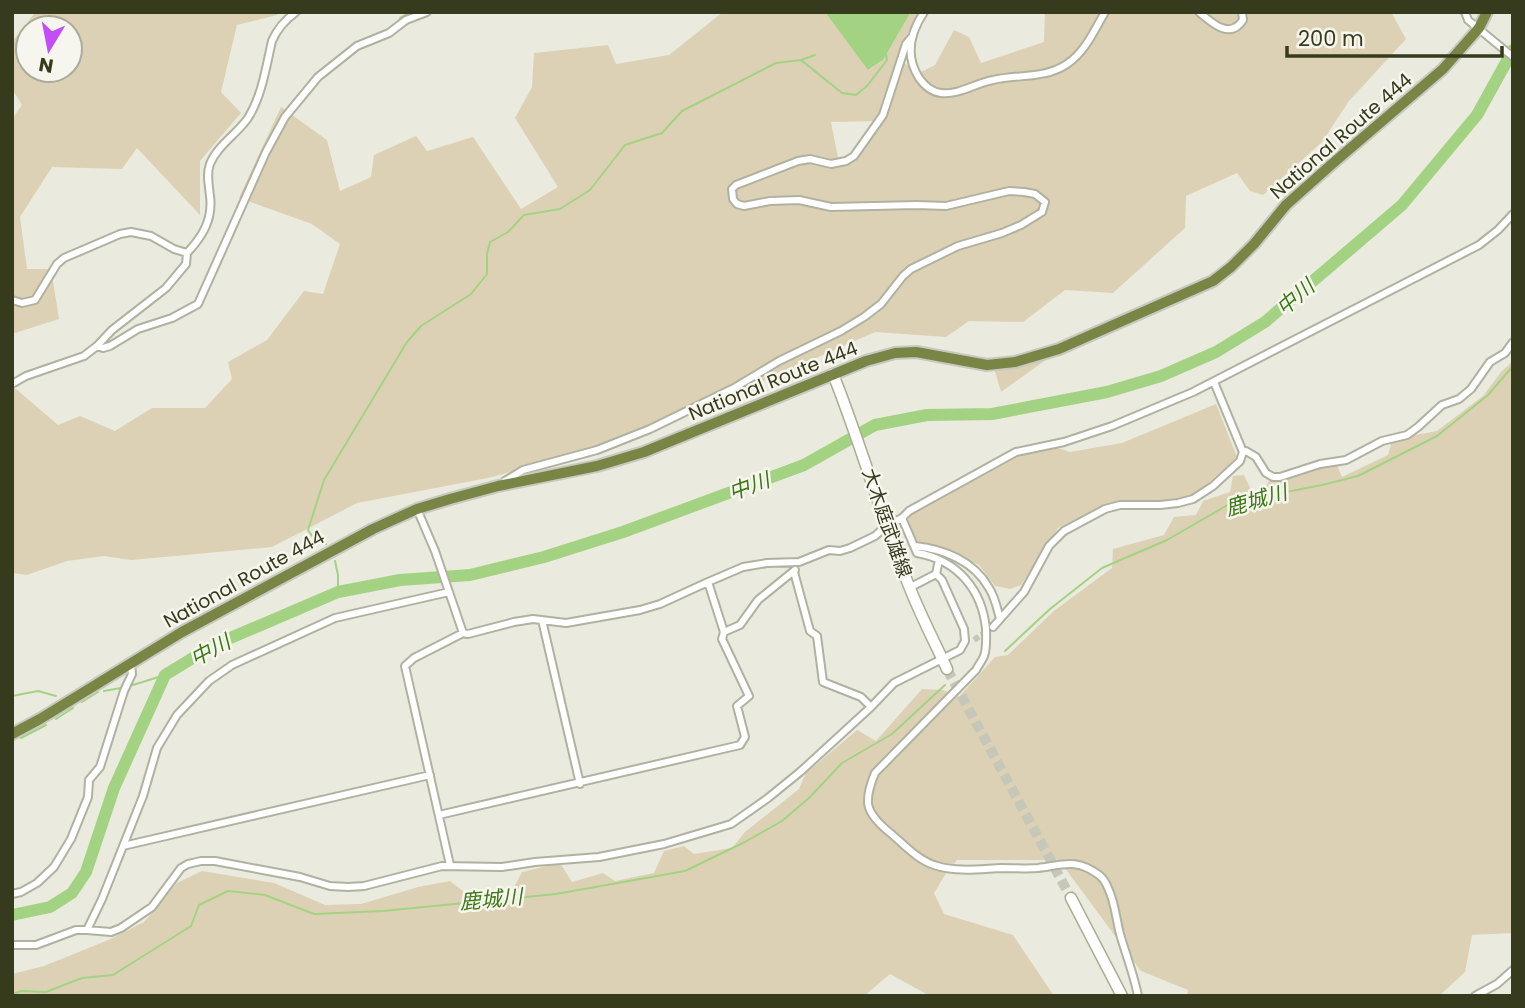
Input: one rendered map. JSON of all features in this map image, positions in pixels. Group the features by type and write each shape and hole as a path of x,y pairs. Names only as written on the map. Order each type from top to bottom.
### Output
{"highway":[{"name":"National Route 444","path":"12,734 182,632 373,528 417,509 498,486 597,467 644,452 866,360 895,353 916,352 987,365 1015,362 1059,349 1213,281 1231,267 1286,205 1443,69 1479,28 1487,12"}],"main road":[{"name":"大木庭武雄線","path":"833,374 909,588 945,664"},
{"path":"1072,898 1122,996"}],"street":[{"path":"12,384 26,376 84,356 112,330 166,288 186,264 187,253 206,229 210,214 208,173 211,162 247,120 254,107 275,33 296,12"},
{"path":"97,346 110,346 138,329 172,318 198,304 266,152 285,117 318,77 357,46 389,33 406,20 427,12"},
{"path":"498,486 523,470 597,450 650,429 734,388 779,361 864,317 881,304 911,269 958,246 1021,225 1042,212 1045,202 1035,194 1009,191 946,206 831,207 799,200 770,201 744,206 733,199 732,189 736,185 798,161 810,159 831,164 846,162 854,156 883,116 906,44 924,12"},
{"path":"911,38 910,52 914,69 923,83 931,90 941,93 957,92 993,80 1044,74 1064,66 1076,57 1088,42 1105,12"},
{"path":"1199,12 1219,28 1229,29 1240,26 1243,20 1242,12"},
{"path":"1465,12 1468,20 1513,57"},
{"path":"450,865 405,666 414,658 463,634 533,619 566,623 640,610 660,604 743,567 799,562 829,550 850,548 875,536 886,526 960,482 1017,452 1064,442 1112,426 1214,382 1479,244 1513,214"},
{"path":"12,300 22,303 35,300 57,264 64,258 120,234 138,232 187,253"},
{"path":"1242,452 1246,451 1256,457 1266,473 1273,477 1346,460 1382,441 1407,435 1442,405 1471,389 1490,362 1505,353 1513,342"},
{"path":"993,627 1024,592 1049,546 1064,531 1105,509 1120,505 1160,505 1193,499 1213,486 1240,461 1242,452 1214,382"},
{"path":"417,509 435,551 463,634"},
{"path":"902,518 917,553 926,554 953,567 975,592 982,606 985,655 976,670 875,773 869,787 869,808 885,829 916,856 934,866 969,870 1038,868 1070,863 1102,877 1109,888 1138,996"},
{"path":"915,547 947,554 965,562 979,573 989,588 1000,619"},
{"path":"936,574 939,560"},
{"path":"724,632 740,625 758,600 794,572 799,562"},
{"path":"794,572 810,631 817,636 823,682 861,697 871,707"},
{"path":"909,588 936,574"},
{"path":"12,945 36,945 76,930 111,932 121,928 152,907 181,868 201,861 215,861 300,877 330,886 364,886 450,865 502,867 599,858 664,844 731,824 789,781 871,707 894,682 945,664 960,650 965,641 964,629 942,580 936,574"},
{"path":"439,815 740,745 744,737 737,706 749,696 722,639 724,632 708,582"},
{"path":"87,930 143,796 157,748 177,715 209,681 232,665 335,618 449,592"},
{"path":"542,620 580,783"},
{"path":"965,641 974,640"},
{"path":"12,894 37,883 54,867 71,839 88,797 89,780 100,767 132,674 130,664"},
{"path":"123,846 430,775"},
{"path":"1475,996 1497,984 1513,970"}],"shaded area":[{"path":"33,12 277,12 277,15 237,25 221,92 241,113 200,161 200,215 137,148 122,169 52,167 20,217 27,269 51,269 59,319 12,334 12,119 22,105 12,89 14,39 14,84 84,84 84,14"},
{"path":"723,12 825,12 869,70 883,60 911,12 920,12 905,38 901,61 919,73 935,65 954,30 969,37 981,63 1044,42 1045,12 1391,12 1406,39 1349,101 1322,142 1263,195 1250,191 1237,173 1186,196 1185,228 1113,293 1065,290 1023,322 969,321 946,337 875,332 639,436 488,478 357,503 272,547 131,560 104,556 67,561 27,575 12,573 12,389 16,389 58,425 80,416 115,431 152,408 205,408 232,379 228,362 267,340 304,291 323,294 340,244 312,224 239,198 281,107 327,140 340,191 371,177 374,155 416,136 427,151 473,137 521,209 558,187 515,118 532,87 534,53 608,45 616,64 669,55","holes":["875,121 853,163 839,163 831,122"]},
{"path":"825,12 911,12 883,60 868,70"},
{"path":"1047,359 1001,392 995,371"},
{"path":"1513,361 1513,933 1472,935 1465,972 1439,996 1187,996 1188,990 1141,971 1059,860 957,860 934,893 944,914 1013,935 1054,996 930,996 890,974 864,996 12,996 12,974 44,966 144,922 177,883 202,871 274,883 325,905 361,904 418,887 450,881 468,895 513,889 522,872 560,863 572,882 603,873 615,881 654,873 664,851 684,846 694,854 732,848 745,832 799,789 806,773 857,730 876,741 922,689 943,690 959,697 995,657 1008,655 1055,610 1112,568 1113,549 1164,535 1174,517 1196,515 1203,501 1230,492 1233,476 1244,475 1254,496 1264,492 1270,478 1278,479 1336,463 1342,477 1388,455 1392,441 1437,431 1483,396"},
{"path":"1216,404 1237,457 1194,496 1162,501 1111,502 1058,528 1021,585 1010,589 995,586 979,565 948,550 916,543 907,517 1021,454 1055,447 1070,452 1122,443"}],"waterway":[{"path":"400,18 410,12"},
{"name":"中川","path":"12,915 50,907 72,893 86,872 114,788 165,675 214,645 338,592 400,580 470,575 544,557 623,532 804,465 875,425 927,415 992,414 1107,392 1161,376 1216,352 1265,322 1402,205 1477,115 1513,50"},
{"path":"801,60 842,93 856,95 867,86 887,60 886,54"},
{"path":"326,544 312,536 308,530 324,480 407,342 421,326 471,294 487,274 490,242 508,232 524,215 560,209 590,190 625,145 662,133 682,111 776,63 815,55"},
{"name":"鹿城川","path":"1005,651 1050,609 1102,568 1167,540 1231,503 1358,476 1437,436 1488,395 1513,366"},
{"path":"335,561 338,592"},
{"path":"133,685 165,675"},
{"name":"鹿城川","path":"12,994 22,991 46,992 82,978 113,975 191,926 199,905 228,891 265,895 314,914 383,911 556,894 685,871 782,821 809,798 842,763 892,734 945,685"},
{"path":"104,691 121,688"},
{"path":"12,696 38,691 56,696"},
{"path":"82,702 98,692"},
{"path":"56,719 73,708"},
{"path":"21,738 46,725"}],"tunnel":[{"path":"974,640 993,627"},
{"path":"947,669 1071,898"}]}
